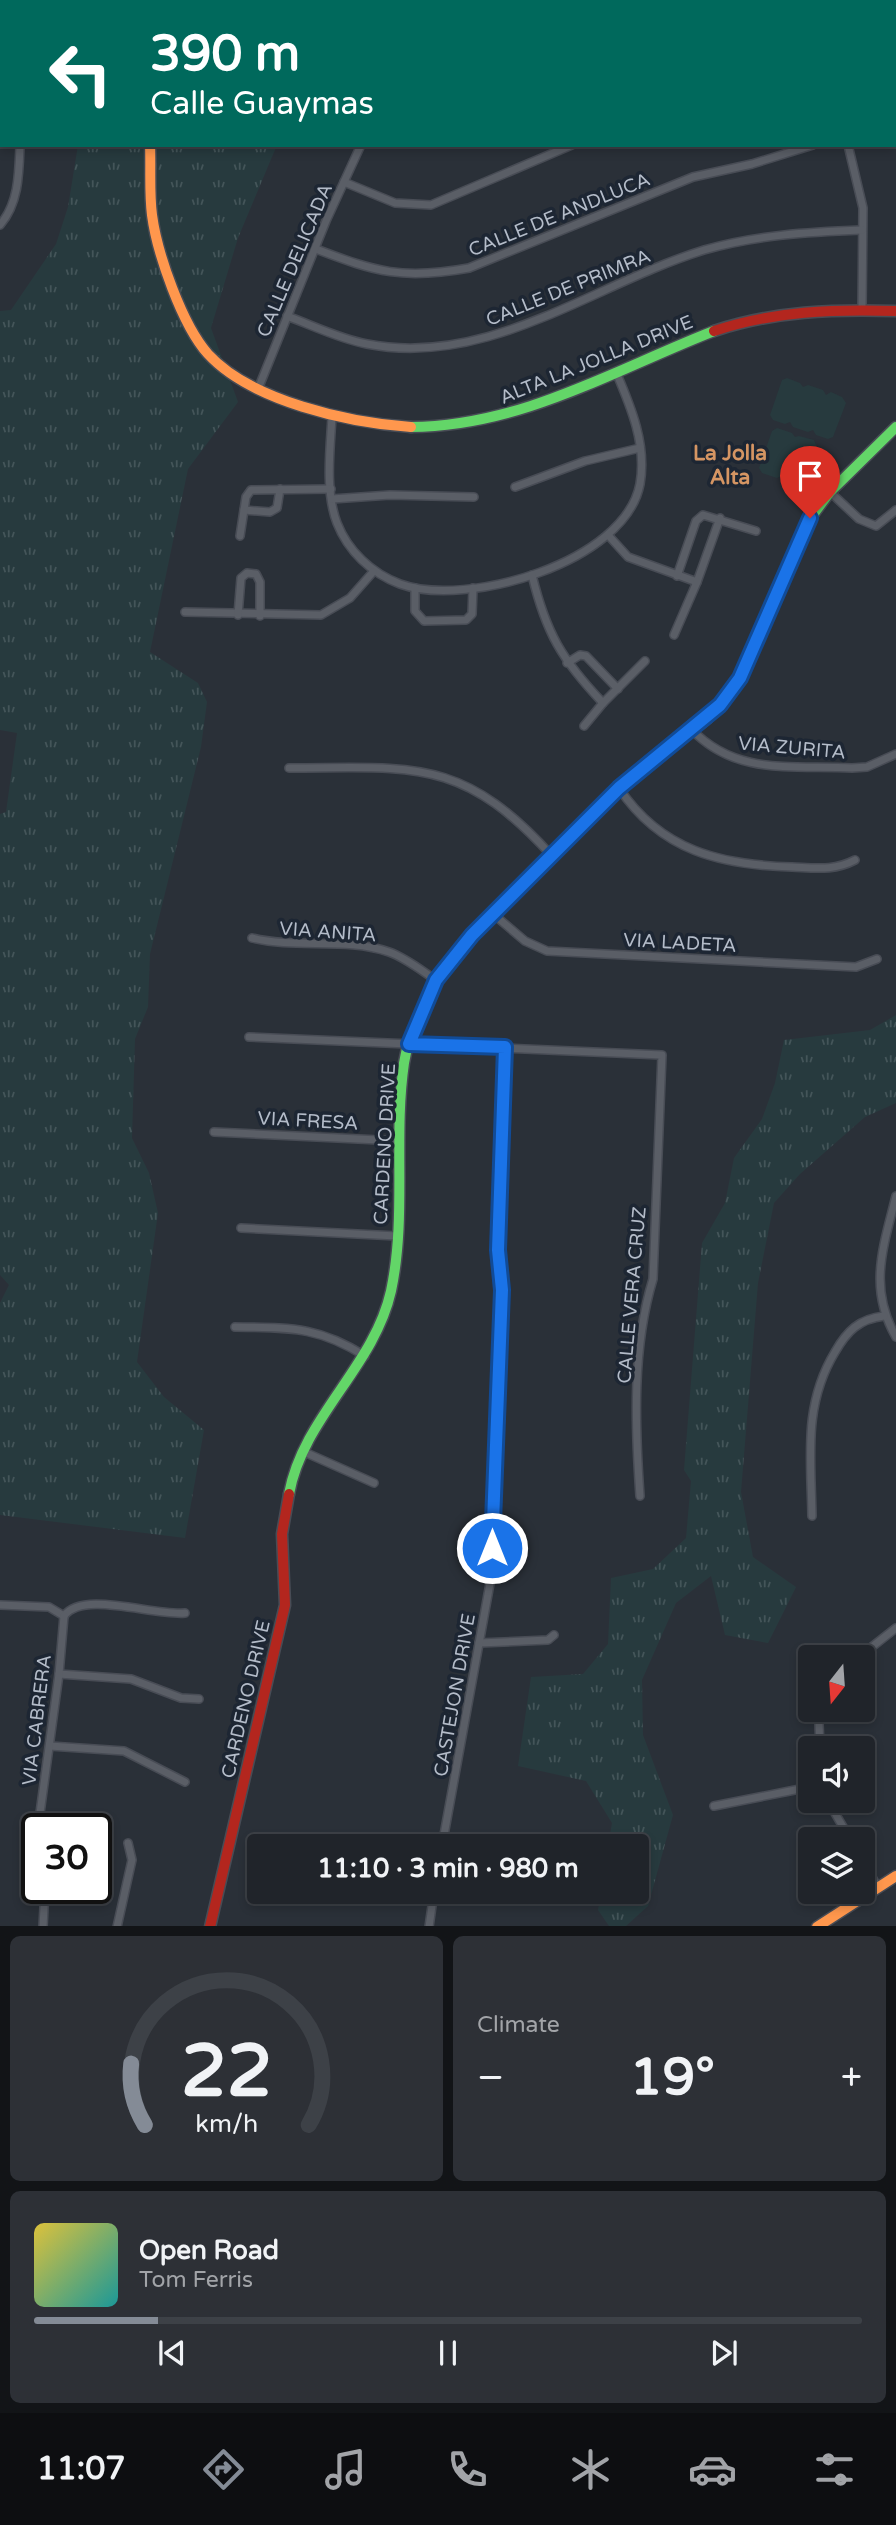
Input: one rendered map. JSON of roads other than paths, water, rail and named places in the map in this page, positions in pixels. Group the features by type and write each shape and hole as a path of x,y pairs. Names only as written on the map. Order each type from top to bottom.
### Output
{"street":[{"path":"0,225 8,216 18,186 20,147"},
{"name":"ALTA LA JOLLA DRIVE","path":"150,147 152,216 189,327 203,348 222,368 258,388 332,417 394,426 461,425 530,407 715,330 758,318 801,311 896,311"},
{"name":"CALLE DELICADA","path":"258,388 360,147"},
{"path":"344,182 395,203 431,205 567,147"},
{"name":"CALLE DE ANDLUCA","path":"316,249 371,270 399,275 437,274 468,268 693,177 752,164 807,147"},
{"path":"848,147 863,208 862,309"},
{"name":"CALLE DE PRIMRA","path":"288,316 368,344 412,349 444,348 502,333 706,250 792,233 862,230"},
{"path":"332,417 332,499 335,520 344,537 373,572 415,588 473,588 532,575 574,557 608,535 623,520 637,494 642,466 633,412 615,372"},
{"name":"CARDENO DRIVE","path":"210,1926 285,1605 282,1534 293,1472 321,1419 365,1356 380,1328 391,1290 397,1236 404,1061 436,980 492,913 619,788 713,712 740,678 810,518 830,492 896,427"},
{"path":"515,487 584,461 640,448"},
{"path":"244,510 270,512 277,508 280,489"},
{"path":"240,536 246,498 251,490 331,489"},
{"path":"830,492 859,519 876,526 896,510"},
{"path":"332,499 390,495 474,497"},
{"path":"677,576 696,521 703,514 756,531"},
{"path":"674,635 720,518"},
{"path":"608,535 628,556 696,582"},
{"path":"185,612 260,616 321,615 350,598 373,572"},
{"path":"238,615 241,578 247,573 256,574 260,582 260,616"},
{"path":"532,575 541,614 567,663 603,704"},
{"path":"415,588 415,611 424,621 466,620 472,614 473,588"},
{"path":"567,663 580,655 586,656 618,689"},
{"path":"584,726 645,661"},
{"name":"VIA ZURITA","path":"692,730 717,752 747,763 852,768 867,766 896,754"},
{"path":"289,768 407,768 448,777 502,808 551,855"},
{"path":"619,788 643,816 686,848 706,856 753,866 838,869 855,860"},
{"name":"VIA LADETA","path":"492,913 524,941 547,951 856,967 877,959"},
{"name":"VIA ANITA","path":"252,938 271,943 360,946 389,952 436,980"},
{"path":"250,1037 505,1047"},
{"name":"CALLE VERA CRUZ","path":"505,1047 662,1055 653,1279 645,1306 640,1344 636,1446 639,1496"},
{"name":"CASTEJON DRIVE","path":"444,1834 493,1567 492,1530 502,1290 498,1250 505,1047"},
{"name":"VIA FRESA","path":"214,1132 400,1141"},
{"path":"896,1196 881,1258 879,1288 884,1316 896,1338"},
{"path":"241,1228 397,1236"},
{"path":"812,1516 811,1413 823,1371 843,1339 857,1324 869,1318 884,1316"},
{"path":"235,1327 300,1328 327,1335 365,1356"},
{"path":"302,1451 374,1483"},
{"path":"0,1605 49,1607 64,1615 70,1607 84,1602 168,1615 185,1613"},
{"name":"VIA CABRERA","path":"40,1813 59,1674 64,1615"},
{"path":"874,1645 896,1628"},
{"path":"479,1643 548,1640 554,1634"},
{"path":"59,1674 131,1679 181,1698 199,1699"},
{"path":"50,1746 124,1751 185,1783"},
{"path":"714,1806 798,1789"},
{"path":"117,1926 132,1860 128,1843"},
{"path":"819,1926 896,1876"},
{"path":"875,1883 878,1888"},
{"path":"43,1926 44,1904"},
{"path":"429,1926 432,1904"}],"district":[{"name":"La Jolla Alta","path":"730,465"}]}
